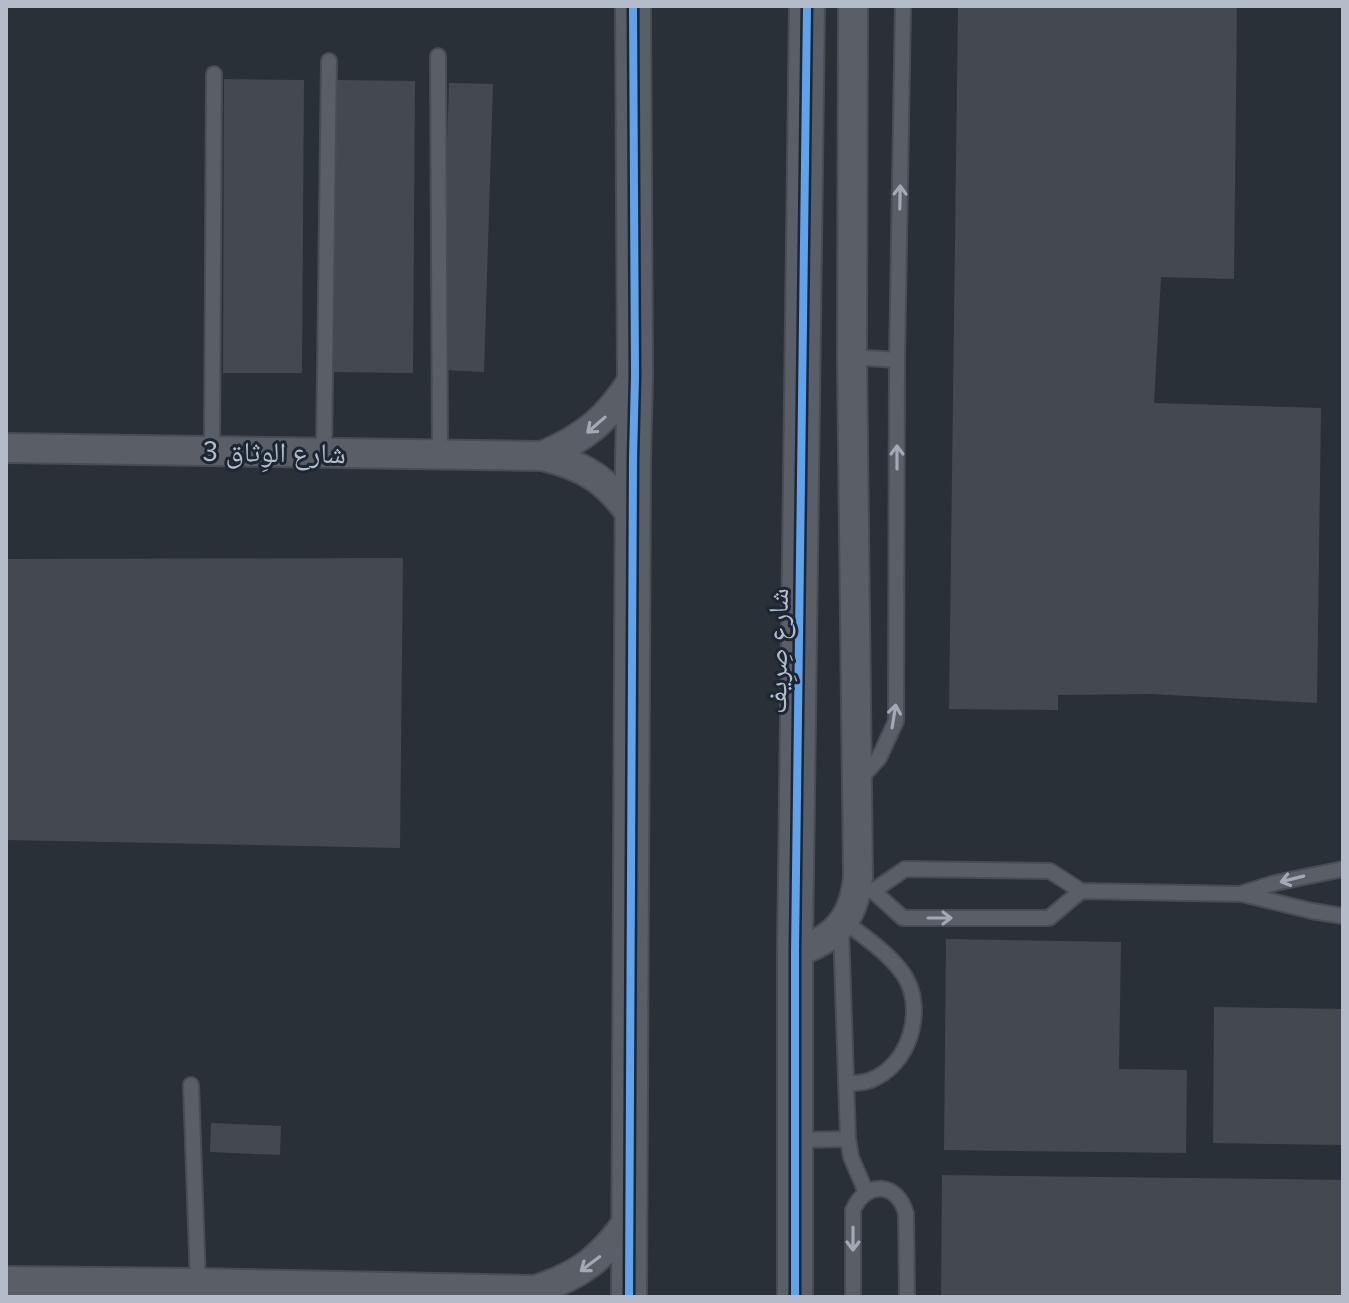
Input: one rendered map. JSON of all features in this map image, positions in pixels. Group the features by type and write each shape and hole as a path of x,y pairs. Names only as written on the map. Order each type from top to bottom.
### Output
{"street":[{"name":"شارع صِرِيف","path":"795,1297 795,952 807,6"},
{"path":"795,952 828,938 842,924 865,890 857,783 852,357 853,6"},
{"path":"629,1297 635,376 631,10"},
{"name":"شارع الوِثاق 3","path":"542,456 587,434 622,398 635,376"},
{"name":"شارع الوِثاق 3","path":"6,448 542,456 585,470 620,498 632,516"},
{"path":"6,1281 198,1283 525,1293 559,1283 600,1257 630,1218"}],"lane":[{"path":"857,783 879,758 896,721 897,360 903,6"},
{"path":"438,56 440,454"},
{"path":"324,453 329,61"},
{"path":"212,451 214,74"},
{"path":"852,357 897,360"},
{"path":"1081,891 1049,918 903,918 865,890 905,869 1050,871 1081,891 1242,894 1343,916"},
{"path":"1242,894 1275,883 1343,869"},
{"path":"842,924 894,962 906,978 913,997 914,1017 911,1036 902,1054 888,1069 871,1080 846,1084"},
{"path":"842,924 848,1139 851,1157 866,1192"},
{"path":"191,1085 198,1283"},
{"path":"795,1140 848,1139"},
{"path":"853,1297 853,1210 858,1199 876,1188 897,1194 903,1203 906,1214 907,1297"}],"building":[{"path":"958,6 1237,6 1234,279 1161,277 1154,403 1321,408 1317,703 1151,694 1058,695 1058,710 949,709"},
{"path":"224,79 304,80 302,373 223,373"},
{"path":"335,80 415,81 413,373 333,372"},
{"path":"449,83 493,84 484,372 440,370"},
{"path":"403,558 400,848 6,840 6,559"},
{"path":"946,939 1121,942 1119,1069 1187,1070 1186,1153 944,1150"},
{"path":"1214,1007 1343,1009 1343,1145 1213,1143"},
{"path":"211,1123 281,1126 280,1155 210,1152"},
{"path":"942,1175 1343,1180 1343,1297 941,1297"}],"cycle path":[{"path":"629,1297 635,376 633,6"},
{"path":"795,1297 795,952 807,6"}]}
